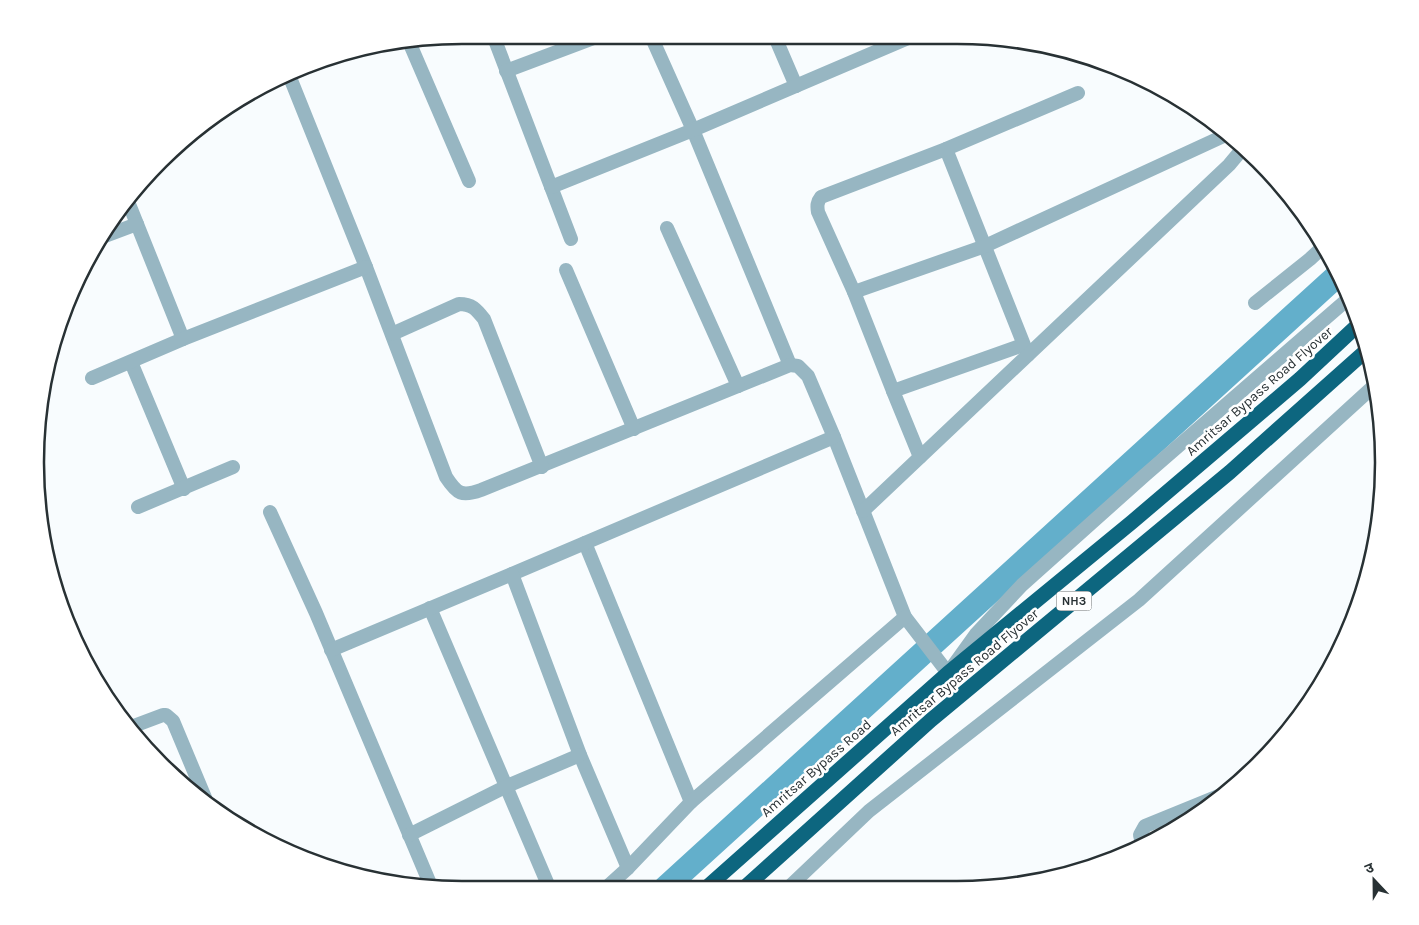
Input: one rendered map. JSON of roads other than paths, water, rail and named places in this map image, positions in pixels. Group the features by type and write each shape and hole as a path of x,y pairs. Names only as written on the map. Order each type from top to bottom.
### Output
{"highway":[{"name":"Amritsar Bypass Road Flyover","path":"948,673 1132,522 1292,385 1353,329"},
{"name":"Amritsar Bypass Road Flyover","path":"752,881 931,720 1230,472 1361,355"},
{"name":"Amritsar Bypass Road","path":"714,881 948,673"}],"street":[{"path":"496,44 571,239"},
{"path":"506,71 578,44"},
{"path":"654,44 693,130 790,365"},
{"path":"778,44 796,86"},
{"path":"551,187 693,130 894,44"},
{"path":"411,47 469,181"},
{"path":"291,81 366,267 446,477 454,490 462,494 472,493 542,467 790,365 798,366 808,376 905,617 948,673 976,634 1022,584 1145,474 1343,303"},
{"path":"920,457 854,292 818,212 817,204 821,197 830,193 946,149 1078,93"},
{"path":"854,292 985,246 1220,138"},
{"path":"946,149 1025,350"},
{"path":"863,511 920,457 1025,350 1229,165 1239,153"},
{"path":"130,208 183,340"},
{"path":"112,233 137,224"},
{"path":"667,228 738,386"},
{"path":"1255,303 1318,252"},
{"path":"92,378 366,267"},
{"path":"566,270 634,429"},
{"path":"392,334 459,304 469,304 476,309 484,319 542,467"},
{"path":"893,391 1025,350"},
{"path":"131,362 184,488"},
{"path":"795,881 869,811 1139,600 1369,391"},
{"path":"331,650 834,437"},
{"path":"138,507 233,467"},
{"path":"270,512 428,879"},
{"path":"585,543 691,802"},
{"path":"512,574 580,756 628,868"},
{"path":"430,608 546,881"},
{"path":"614,881 691,802 905,617"},
{"path":"136,725 163,715 169,717 179,734 202,790"},
{"path":"409,835 505,787 580,756"},
{"path":"1141,838 1140,835 1145,826 1198,804"}],"waterway":[{"path":"673,881 1333,279"}]}
